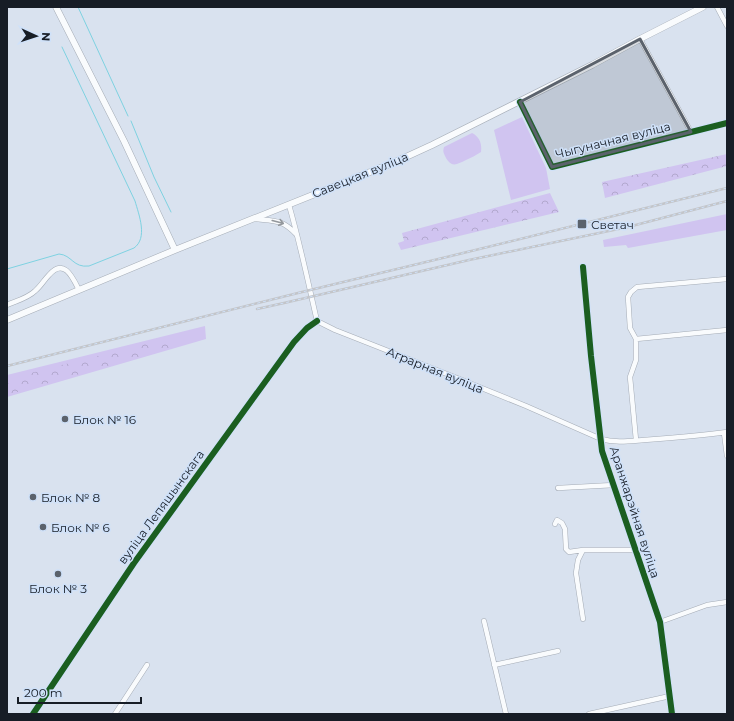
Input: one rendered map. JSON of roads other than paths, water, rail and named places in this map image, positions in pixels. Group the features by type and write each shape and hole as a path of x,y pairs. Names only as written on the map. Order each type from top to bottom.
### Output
{"main road":[{"path":"56,7 124,141 175,250"},
{"name":"Савецкая вуліца","path":"7,320 175,250 395,162 520,102 703,7"}],"street":[{"path":"717,7 727,26"},
{"path":"640,39 691,132"},
{"name":"Чыгуначная вуліца","path":"520,102 552,167 727,123"},
{"path":"289,205 298,236 317,321"},
{"path":"254,219 283,223 298,236"},
{"name":"Аранжарэйная вуліца","path":"583,267 602,451 660,622 672,714"},
{"path":"7,305 34,293 53,270 60,268 71,274 79,290"},
{"path":"636,440 630,377 636,360 636,339 630,328 628,298 631,292 637,287 727,279"},
{"name":"Аграрная вуліца","path":"317,321 335,330 512,401 601,440 617,442 726,432"},
{"name":"вуліца Лепяшынскага","path":"33,714 134,563 294,342 307,328 317,321"},
{"path":"636,339 727,330"},
{"path":"726,432 727,456"},
{"path":"558,488 614,485"},
{"path":"555,524 557,520 562,523 565,529 566,549 569,552 583,550 635,550"},
{"path":"583,550 578,560 576,573 583,620"},
{"path":"660,622 707,605 727,602"},
{"path":"484,621 506,714"},
{"path":"494,665 558,651"},
{"path":"115,714 147,665"},
{"path":"589,714 670,696"}],"waterway":[{"path":"78,7 128,116"},
{"path":"7,269 59,254 67,257 79,265 89,266 134,248 141,238 142,232 135,201 62,47"},
{"path":"131,121 154,177 171,212"}],"railway":[{"path":"7,366 727,188"},
{"path":"257,309 469,260 628,227 727,201"}],"place":[{"name":"Светач","path":"582,224"},
{"name":"Блок № 16","path":"65,419"},
{"name":"Блок № 8","path":"33,497"},
{"name":"Блок № 6","path":"43,527"},
{"name":"Блок № 3","path":"58,574"}]}
